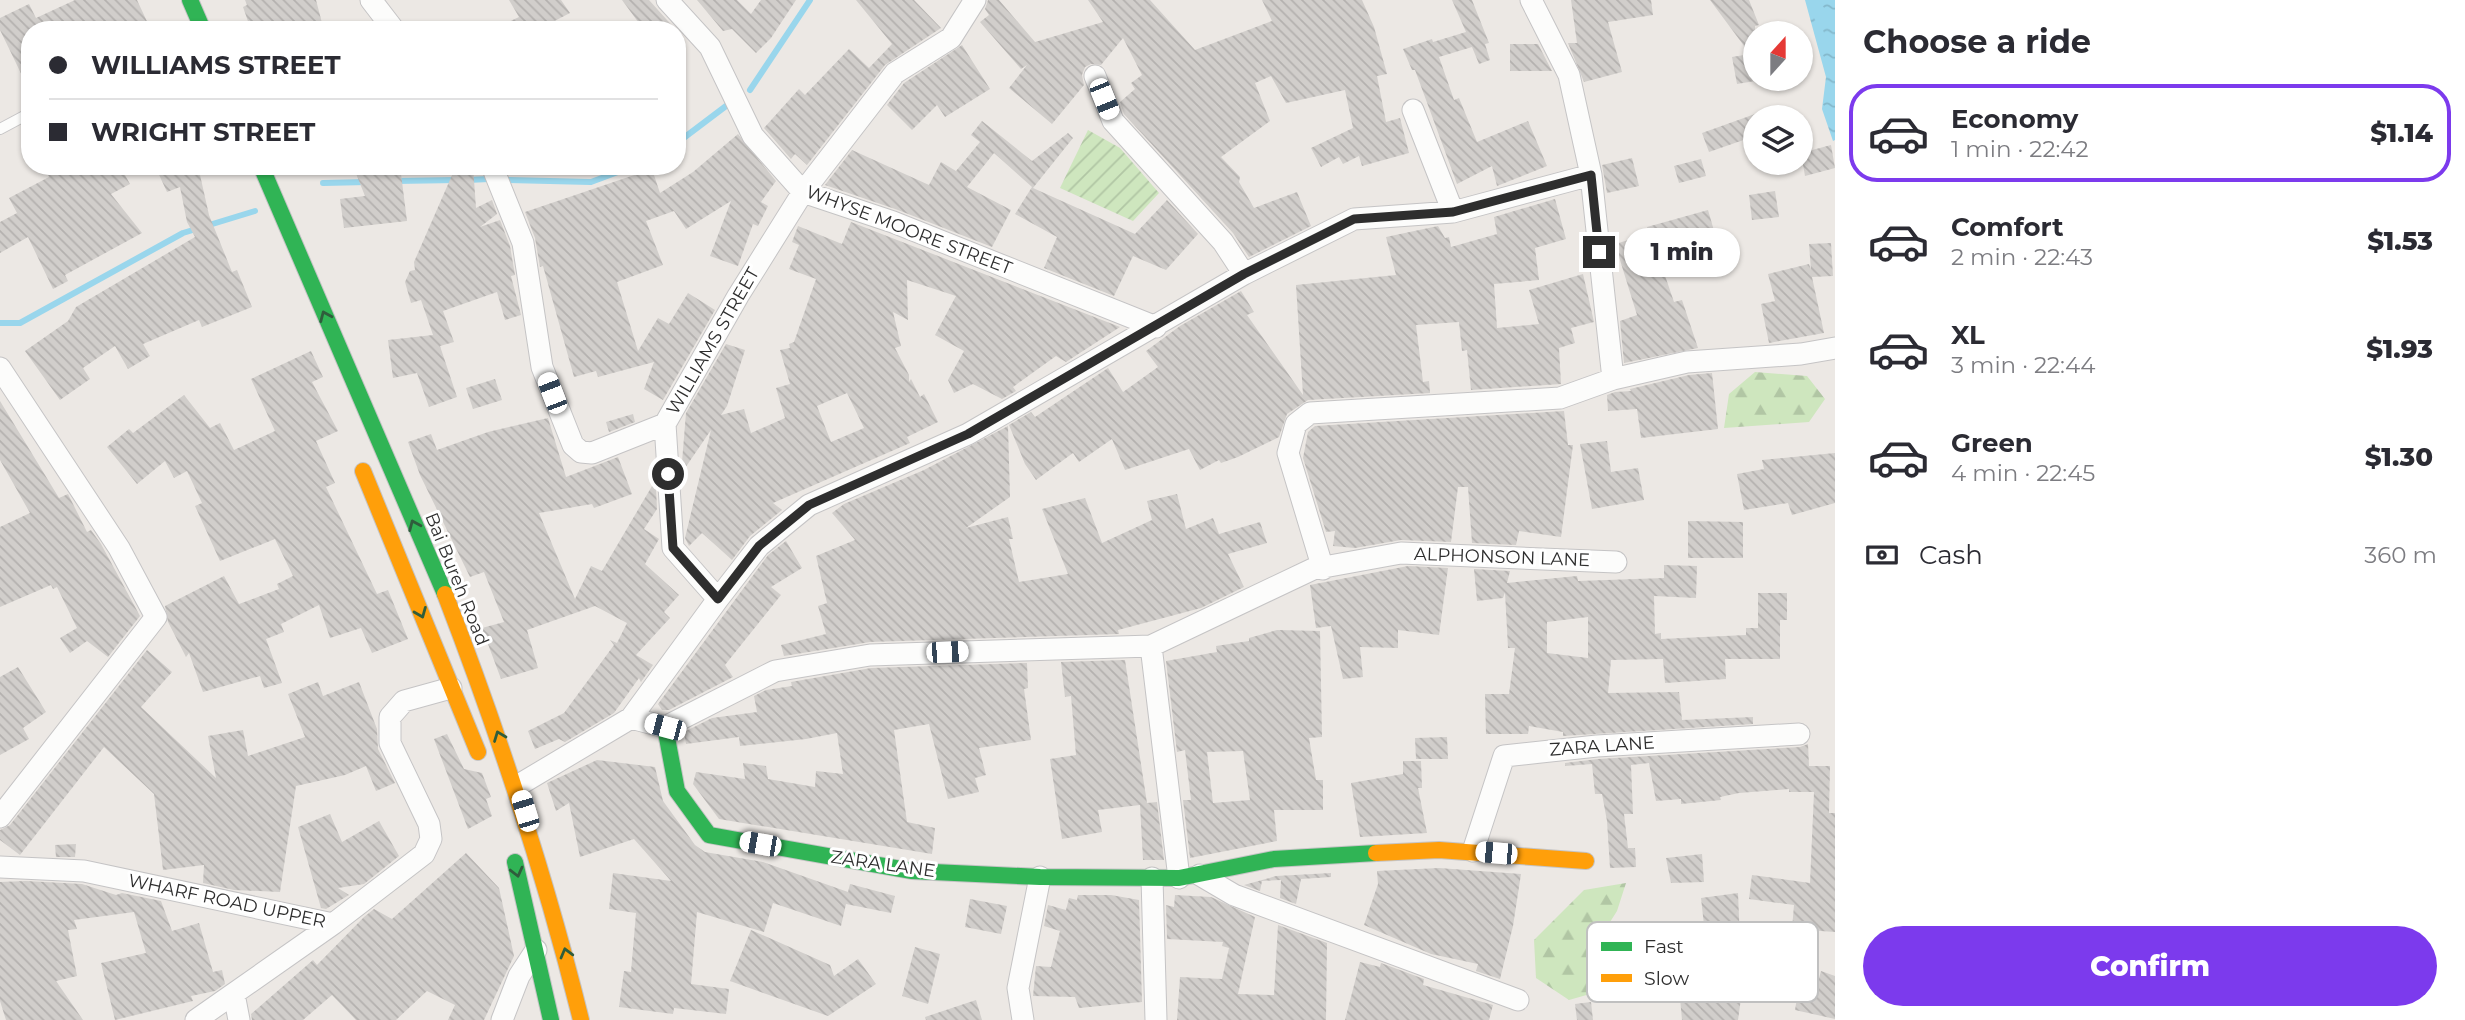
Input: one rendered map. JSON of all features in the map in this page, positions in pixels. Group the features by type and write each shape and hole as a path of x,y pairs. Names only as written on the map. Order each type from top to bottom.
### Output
{"main road":[{"path":"190,0 199,21"},
{"name":"Bai Bureh Road","path":"265,175 452,613 517,786 569,963 581,1020"},
{"path":"355,451 483,763"},
{"name":"ZARA LANE","path":"665,727 677,791 709,835 912,871 1040,877 1189,877 1274,859 1473,850 1586,860"},
{"path":"510,845 551,1020"}],"street":[{"path":"371,0 387,21"},
{"name":"WILLIAMS STREET","path":"718,599 673,548 665,424 738,296 803,192 895,73 951,38 975,0"},
{"path":"1531,0 1569,75 1591,175 1613,379"},
{"name":"WHYSE MOORE STREET","path":"679,4 710,47 753,136 803,192 893,222 1156,327"},
{"path":"1095,76 1113,121 1223,242 1244,274"},
{"path":"1413,110 1453,212"},
{"path":"496,175 523,243 542,367 573,445 581,452 592,453 665,424"},
{"path":"517,786 631,718 759,546 809,505 968,434 1244,274 1354,219 1453,212 1591,175"},
{"path":"1323,569 1288,453 1301,417 1310,413 1560,398 1613,379 1687,362 1801,354 1835,348"},
{"path":"0,368 119,548 156,617 0,817"},
{"name":"ALPHONSON LANE","path":"665,727 775,671 870,655 1151,646 1313,569 1401,553 1616,562"},
{"path":"1151,646 1189,877 1518,1000"},
{"name":"WHARF ROAD UPPER","path":"0,867 84,871 333,924 424,854 431,839 429,824 390,743 390,717 404,701 451,688"},
{"path":"631,718 665,727"},
{"name":"ZARA LANE","path":"1473,850 1504,756 1597,746 1800,734"},
{"path":"1023,1020 1017,988 1040,877"},
{"path":"1152,878 1156,1020"},
{"path":"196,1020 333,924"},
{"path":"502,1020 519,976 536,950"},
{"path":"234,994 239,1020"}],"lane":[{"path":"0,129 21,118"}],"green space":[{"path":"1088,130 1120,148 1159,193 1133,221 1060,188"},
{"path":"1755,372 1807,376 1825,399 1809,422 1724,428 1729,394"},
{"path":"1626,883 1617,911 1610,922 1587,922 1587,995 1569,1000 1536,978 1534,940 1584,890"}],"water":[{"path":"1805,0 1835,0 1833,141 1822,109 1826,77 1813,21 1811,21"}],"building":[{"path":"75,0 137,0 147,21 21,21 21,73 0,30 0,18 29,4 36,18"},
{"path":"245,0 316,0 321,21 248,21 243,7 247,5"},
{"path":"509,0 561,0 570,13 554,21 511,21 519,17"},
{"path":"622,0 649,0 668,21 637,21"},
{"path":"697,0 737,0 751,14 761,0 796,0 771,38 756,53 732,29 723,31"},
{"path":"856,0 914,0 941,28 885,65 807,165 795,154 791,159 764,128 799,89 805,95 849,49 869,68 892,44"},
{"path":"988,0 999,0 1035,42 1103,22 1088,0 1150,0 1195,50 1272,21 1262,0 1362,0 1374,27 1387,74 1377,76 1386,122 1400,118 1409,153 1362,166 1359,156 1343,164 1339,157 1321,167 1311,148 1353,128 1345,90 1286,103 1271,76 1255,83 1270,121 1221,157 1240,177 1239,182 1254,208 1297,192 1311,226 1249,257 1233,233 1124,114 1120,102 1135,89 1131,83 1142,75 1123,38 1101,65 1091,64 1085,67 1082,75 1084,85 1052,124 1009,88 1027,65 1021,69 980,22 989,15 985,9"},
{"path":"1452,0 1472,0 1489,43 1485,44 1490,60 1479,64 1472,47 1439,57 1454,100 1459,98 1477,142 1528,121 1547,166 1497,186 1492,166 1457,184 1415,70 1412,70 1403,49 1466,32"},
{"path":"1571,0 1651,0 1653,15 1608,22 1622,72 1584,82 1568,43 1577,43"},
{"path":"1710,0 1749,0 1757,21 1743,21 1743,45"},
{"path":"1510,44 1538,44 1552,71 1510,71"},
{"path":"962,45 990,89 945,117 937,105 912,130 887,105 904,83"},
{"path":"1743,55 1743,83 1737,84 1732,57"},
{"path":"1743,118 1743,140 1709,152 1702,133"},
{"path":"982,121 1032,161 1068,133 1073,138 1033,188 1135,234 1167,200 1198,234 1166,270 1133,256 1114,296 1044,268 1057,237 1015,214 1032,187 994,153 967,187 1011,210 992,247 825,185 852,150 929,185 941,162 956,171 980,142 971,135"},
{"path":"738,134 776,181 761,202 768,206 758,226 753,224 738,266 710,256 731,201 686,229 674,211 646,221 663,265 617,282 638,351 658,318 669,324 688,293 715,310 663,400 644,389 654,362 598,377 596,371 574,377 543,266 540,267 535,238 525,212 634,175 654,175 660,193 693,172"},
{"path":"1831,145 1835,168 1813,174 1813,150"},
{"path":"1632,158 1639,186 1607,193 1602,165"},
{"path":"1701,159 1706,176 1679,183 1674,166"},
{"path":"48,175 125,175 130,184 111,194 142,233 65,275 68,281 53,289 28,237 0,253 0,222 17,213 9,198 49,177"},
{"path":"159,175 200,175 209,215 232,272 237,270 252,307 202,327 199,320 143,344 150,356 128,369 115,346 83,368 90,379 60,400 25,351 68,321 76,307 195,237 187,222 180,187 167,192"},
{"path":"357,175 401,175 407,221 344,228 340,199 365,196"},
{"path":"452,175 474,175 476,208 492,200 497,214 480,227 500,220 510,246 515,275 511,276 521,315 505,320 497,292 443,311 454,342 440,346 457,397 429,407 417,373 393,378 388,340 433,335 421,300 411,303 405,282 410,271 415,270 414,262"},
{"path":"1775,191 1779,217 1752,220 1749,195"},
{"path":"1555,199 1566,239 1535,248 1539,280 1494,284 1497,328 1539,324 1529,290 1583,274 1594,322 1571,328 1575,343 1559,348 1561,384 1471,390 1467,350 1462,351 1459,322 1416,325 1423,382 1429,381 1430,393 1308,400 1287,414 1279,437 1238,457 1221,463 1219,460 1200,470 1189,449 1125,470 1112,439 1079,462 1073,453 1036,480 1025,464 1009,425 1031,412 1035,417 1108,368 1123,392 1158,367 1146,351 1180,326 1241,291 1254,312 1247,315 1303,395 1296,285 1396,275 1386,237 1438,226 1445,238 1449,237 1451,247 1497,234 1494,217"},
{"path":"1708,210 1717,241 1659,258 1674,302 1682,300 1698,348 1624,363 1620,321 1637,315 1615,244 1649,234 1647,227"},
{"path":"851,222 1120,327 1066,362 1056,356 1013,387 1016,391 1002,399 973,384 954,393 948,380 964,351 935,335 956,296 907,280 908,320 893,312 901,346 895,348 909,375 909,382 911,379 920,397 924,394 938,422 907,437 910,443 773,503 782,510 750,536 732,560 702,533 689,546 685,538 711,430 681,474 686,413 726,344 745,350 727,406 721,415 744,409 751,433 785,418 776,388 790,384 780,350 790,348 789,344 794,342 816,279 789,269 799,245 792,242 798,226 842,244","holes":["847,393 864,428 831,442 817,406"]},
{"path":"1831,243 1833,276 1812,277 1824,333 1769,343 1761,304 1775,301 1768,274 1809,264 1811,270 1809,244"},
{"path":"311,351 323,377 312,382 338,431 316,441 335,483 326,487 377,594 388,590 408,639 372,653 361,628 330,638 319,605 281,624 284,632 266,639 282,683 264,688 260,676 203,692 189,653 186,657 168,622 165,606 224,576 239,604 279,589 277,584 293,576 275,539 220,561 195,506 202,503 187,471 174,478 165,461 137,484 107,447 129,429 133,433 184,395 210,428 220,423 234,450 275,431 251,379"},
{"path":"1712,373 1718,429 1641,438 1637,409 1608,411 1607,395 1615,392 1631,391 1630,389 1689,375"},
{"path":"495,379 502,400 473,409 466,388"},
{"path":"0,401 59,498 68,494 87,532 91,530 101,544 140,616 108,657 87,641 70,653 60,638 77,628 57,587 53,589 51,585 0,607 0,527 30,513 0,460"},
{"path":"1564,411 1568,445 1573,445 1561,537 1519,531 1516,545 1472,543 1468,487 1458,487 1451,542 1401,540 1355,548 1333,546 1335,531 1326,532 1303,458 1308,432 1315,426"},
{"path":"633,414 635,422 609,432 606,422"},
{"path":"548,418 566,477 618,457 632,494 594,508 592,504 539,513 575,599 591,566 602,571 652,486 656,488 657,509 644,529 659,539 645,564 679,595 664,612 670,618 636,655 653,665 641,682 639,678 614,713 565,742 559,739 535,749 528,731 564,713 614,645 610,640 617,643 627,623 595,606 527,630 538,668 501,679 482,628 504,622 484,572 470,577 420,475 408,442 431,434 437,450 488,432"},
{"path":"1008,426 1010,497 966,528 1008,517 1013,539 1009,539 1019,582 1068,574 1042,509 1085,498 1102,543 1152,520 1147,501 1177,494 1186,529 1213,518 1219,534 1260,522 1267,543 1228,554 1244,587 1201,608 1118,630 1119,634 870,642 784,656 781,645 826,634 818,606 827,603 816,556 855,540 832,513 844,504 924,470"},
{"path":"1607,441 1611,472 1638,468 1644,500 1592,509 1580,444"},
{"path":"1835,453 1835,503 1792,515 1788,503 1744,510 1737,474 1764,469 1762,460"},
{"path":"1688,521 1743,522 1743,558 1688,558"},
{"path":"786,541 802,568 771,587 781,595 725,665 733,677 669,710 662,710 658,704 768,555"},
{"path":"1664,565 1697,566 1696,598 1654,596 1655,634 1661,633 1661,639 1746,635 1746,628 1758,628 1758,593 1787,593 1787,620 1780,620 1780,659 1725,659 1726,679 1665,683 1663,659 1611,660 1608,693 1679,692 1682,720 1753,717 1753,724 1563,736 1563,732 1529,726 1528,734 1486,734 1485,694 1509,694 1515,648 1508,648 1505,592 1503,598 1477,601 1474,569 1510,571 1507,583 1577,576 1578,581 1664,578","holes":["1588,617 1588,658 1547,653 1547,622"]},
{"path":"1408,566 1448,568 1439,635 1398,630 1398,648 1360,647 1363,677 1343,679 1331,626 1316,628 1310,585"},
{"path":"1277,630 1320,631 1322,737 1309,738 1316,780 1323,780 1323,810 1274,810 1277,841 1190,858 1183,800 1191,800 1185,750 1177,752 1166,661 1217,652 1216,646 1249,641 1249,638","holes":["1243,751 1250,800 1213,803 1207,752"]},
{"path":"147,650 172,672 141,707 216,778 208,736 243,730 248,756 305,737 288,694 318,682 323,696 359,682 377,729 378,749 395,783 376,791 366,766 345,775 296,786 280,892 234,890 203,883 204,865 163,870 154,794 104,747 20,855 0,840 0,830 10,825"},
{"path":"1125,660 1147,803 1157,802 1164,860 1143,860 1140,805 1098,810 1102,832 1062,839 1050,759 1076,755 1071,696 1065,697 1061,662"},
{"path":"1027,663 1028,688 1024,689 1031,740 979,748 986,775 975,778 979,792 948,799 929,724 894,730 907,822 935,828 932,854 719,819 693,784 696,772 745,779 743,763 766,766 768,779 815,787 816,771 843,774 837,733 740,746 739,737 686,744 684,732 712,718 757,712 754,696 766,690 792,686 791,682 871,668"},
{"path":"18,667 46,712 23,728 29,739 0,755 0,677"},
{"path":"447,734 464,769 482,773 491,797 486,799 492,816 468,829 434,739"},
{"path":"1447,737 1448,759 1416,759 1415,738"},
{"path":"1808,744 1809,766 1830,766 1829,813 1835,813 1835,932 1818,931 1818,922 1793,922 1794,905 1749,899 1752,875 1810,883 1814,792 1789,792 1789,789 1739,793 1720,797 1721,800 1681,804 1681,799 1656,801 1649,763 1631,765 1633,814 1624,814 1628,848 1635,848 1636,867 1610,868 1607,821 1602,794 1595,794 1592,764 1565,766 1565,763 1598,759 1800,747"},
{"path":"597,760 655,767 663,801 695,845 705,852 763,862 848,892 850,884 895,896 891,913 846,904 841,926 773,903 764,932 697,912 691,984 729,989 726,1014 674,1008 673,1014 619,1007 624,971 631,972 636,913 609,909 613,873 671,881 634,839 580,857 569,803 556,811 547,783"},
{"path":"1403,761 1421,761 1422,788 1418,788 1427,833 1360,837 1351,783 1403,774"},
{"path":"330,814 342,842 379,821 399,856 364,884 338,888 349,895 326,909 321,908 298,827"},
{"path":"76,844 75,857 56,857 55,845"},
{"path":"466,853 499,888 514,956 484,1020 448,1020 455,1005 427,991 396,1020 356,1020 332,995 303,1020 252,1020 251,1014 313,960 317,965 374,909 392,919"},
{"path":"1702,854 1704,882 1671,883 1666,858"},
{"path":"1439,868 1521,874 1513,926 1500,979 1476,971 1478,964 1431,954 1364,925 1378,884 1377,871"},
{"path":"1331,873 1331,877 1301,879 1296,904 1280,898 1281,880 1262,881 1260,891 1244,885 1276,876"},
{"path":"0,882 82,884 116,895 122,893 161,901 172,931 199,923 213,972 222,970 225,984 215,991 191,996 193,1001 115,1020 101,963 146,953 134,912 74,920 77,929 68,930 77,976 56,981 83,1020 6,1020 0,1001"},
{"path":"1738,893 1739,922 1704,922 1701,898"},
{"path":"1078,895 1111,895 1139,900 1142,1002 1079,1008 1075,997 1033,996 1036,966 1051,967 1060,931 1044,926 1048,905 1066,910 1069,898 1077,900"},
{"path":"1175,895 1211,897 1255,917 1238,994 1274,995 1278,925 1327,943 1326,1020 1177,1020 1180,977 1222,979 1229,948 1222,946 1223,942 1167,939 1166,905 1174,907"},
{"path":"970,899 1007,906 1001,934 965,927"},
{"path":"751,930 830,965 834,976 858,959 876,984 828,1016 730,981"},
{"path":"915,947 940,954 928,1004 902,996"},
{"path":"1360,962 1380,967 1381,963 1424,979 1423,985 1493,1005 1489,1020 1345,1020"},
{"path":"1821,971 1835,976 1835,1019 1795,1010 1796,1002 1818,1002"},
{"path":"976,1000 982,1020 926,1020 925,1017"},
{"path":"1591,1002 1593,1020 1577,1020 1575,1004"},
{"path":"1680,1002 1740,1002 1738,1020 1682,1020"}],"waterway":[{"path":"750,90 810,0"},
{"path":"686,136 726,106"},
{"path":"506,180 591,182 610,175"},
{"path":"468,180 489,179"},
{"path":"395,181 457,180"},
{"path":"323,183 367,182"},
{"path":"0,323 20,323 183,233 255,211"}],"traffic: fast":[{"path":"190,0 199,21"},
{"path":"265,175 445,594"},
{"path":"665,727 677,791 709,835 912,871 1040,877 1179,878 1274,859 1376,853"},
{"path":"515,862 551,1020"}],"traffic: slow":[{"path":"363,471 478,752"},
{"path":"445,594 520,805 581,1020"},
{"path":"1376,853 1439,850 1586,861"}],"route":[{"path":"668,474 673,548 718,599 759,546 809,505 968,434 1244,274 1354,219 1453,212 1591,175 1599,252"}]}
